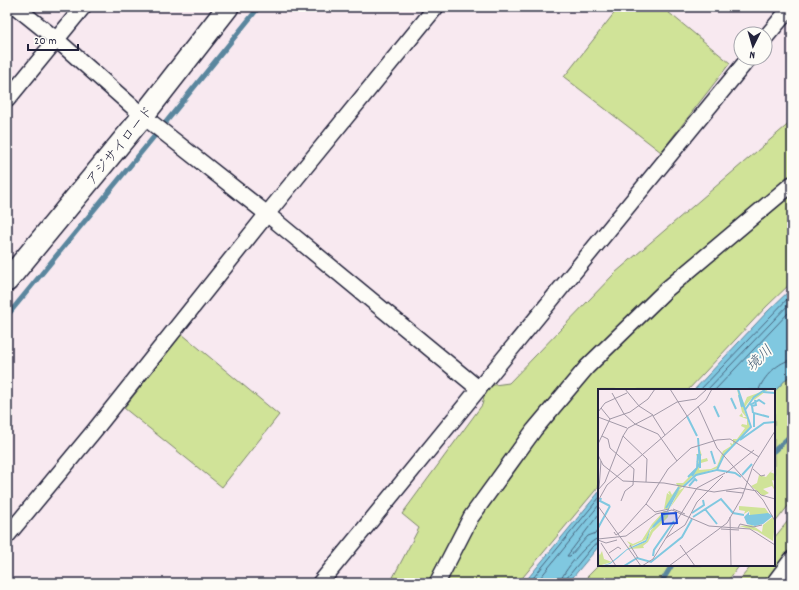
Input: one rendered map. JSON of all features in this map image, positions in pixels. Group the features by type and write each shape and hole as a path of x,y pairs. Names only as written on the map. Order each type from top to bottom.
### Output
{"street":[{"path":"16,7 57,40 143,116 267,214 479,389"},
{"path":"7,100 83,7"},
{"name":"アジサイロード","path":"7,281 143,116 228,7"},
{"path":"7,536 94,431 267,214 436,7"},
{"path":"773,28 791,7"},
{"path":"320,583 742,66"},
{"path":"437,583 471,517 534,430 587,367 667,289 792,184"},
{"path":"774,583 792,559"}],"green space":[{"path":"619,7 662,7 730,63 661,152 564,77"},
{"path":"792,121 792,282 766,307 689,389 598,389 598,487 518,583 390,583 419,528 402,514 482,405 487,386 509,383 615,273"},
{"path":"182,334 279,415 222,487 124,408"},
{"path":"792,373 792,501 775,523 775,391"},
{"path":"792,516 792,546 764,583 737,583 751,566 775,566 775,537"},
{"path":"598,566 739,566 726,583 581,583"}],"water":[{"name":"境川","path":"792,288 792,373 775,391 775,389 695,389 768,311"},
{"path":"598,493 598,547 568,583 524,583"}],"waterway":[{"path":"166,122 259,7"},
{"path":"7,316 157,133"},
{"path":"775,450 792,434"},
{"path":"661,583 671,566"}]}
